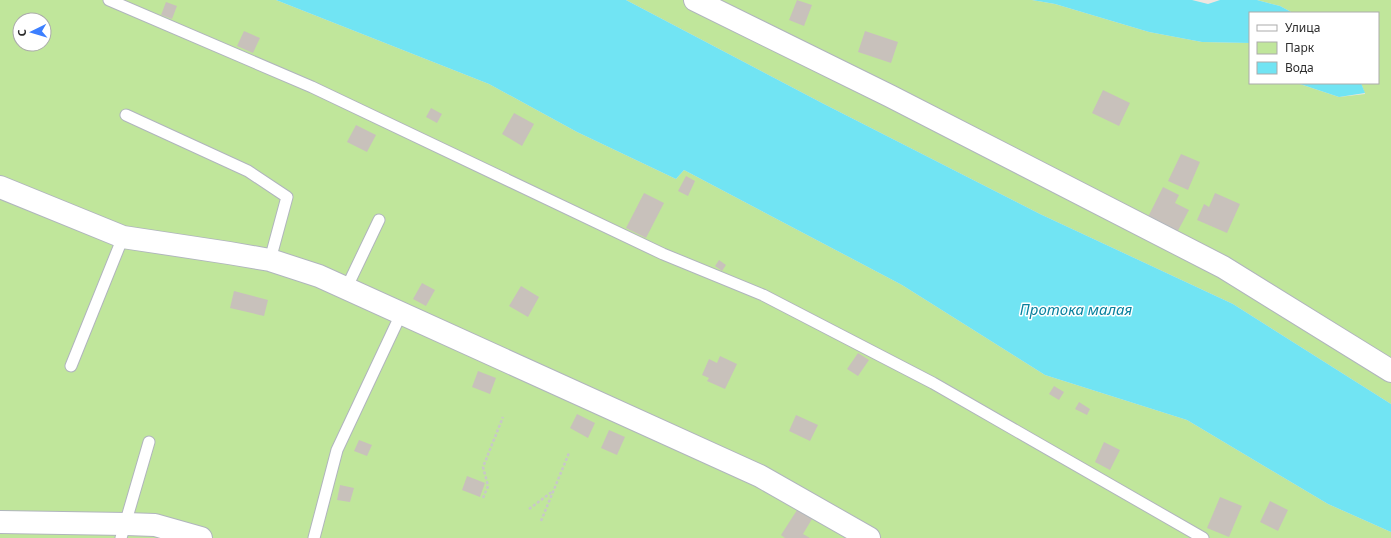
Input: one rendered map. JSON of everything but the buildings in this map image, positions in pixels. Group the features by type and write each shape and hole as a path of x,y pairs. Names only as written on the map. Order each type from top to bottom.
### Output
{"street":[{"path":"695,0 883,92 1223,267 1391,371"},
{"path":"0,188 123,236 229,252 270,260 319,276 760,476 870,538"},
{"path":"0,522 123,531 155,525 201,538"}],"lane":[{"path":"109,0 312,87 663,254 763,295 933,383 1203,538"},
{"path":"126,115 248,171 287,197 270,260"},
{"path":"346,289 379,220"},
{"path":"71,366 123,236"},
{"path":"314,538 337,450 400,314"},
{"path":"123,531 149,442"}],"path":[{"path":"483,498 488,486 483,467 503,417"},
{"path":"541,521 569,453"},
{"path":"529,509 553,491"}],"green space":[{"path":"0,0 276,0 489,84 577,132 676,179 684,170 902,285 1045,375 1187,420 1328,504 1391,532 1391,538 0,538"},
{"path":"626,0 1032,0 1055,4 1149,32 1202,42 1249,43 1249,84 1300,84 1339,97 1365,94 1361,84 1379,84 1379,12 1291,12 1280,6 1257,0 1391,0 1391,404 1233,304 1040,214 822,103"}],"water":[{"name":"Протока малая","path":"276,0 626,0 822,103 1040,214 1233,304 1391,404 1391,532 1328,504 1187,420 1045,375 902,285 684,170 676,179 577,132 489,84"},
{"path":"1032,0 1192,0 1208,4 1220,0 1257,0 1280,6 1291,12 1249,12 1249,43 1202,42 1149,32 1055,4"},
{"path":"1300,84 1361,84 1365,93 1339,97"}]}
